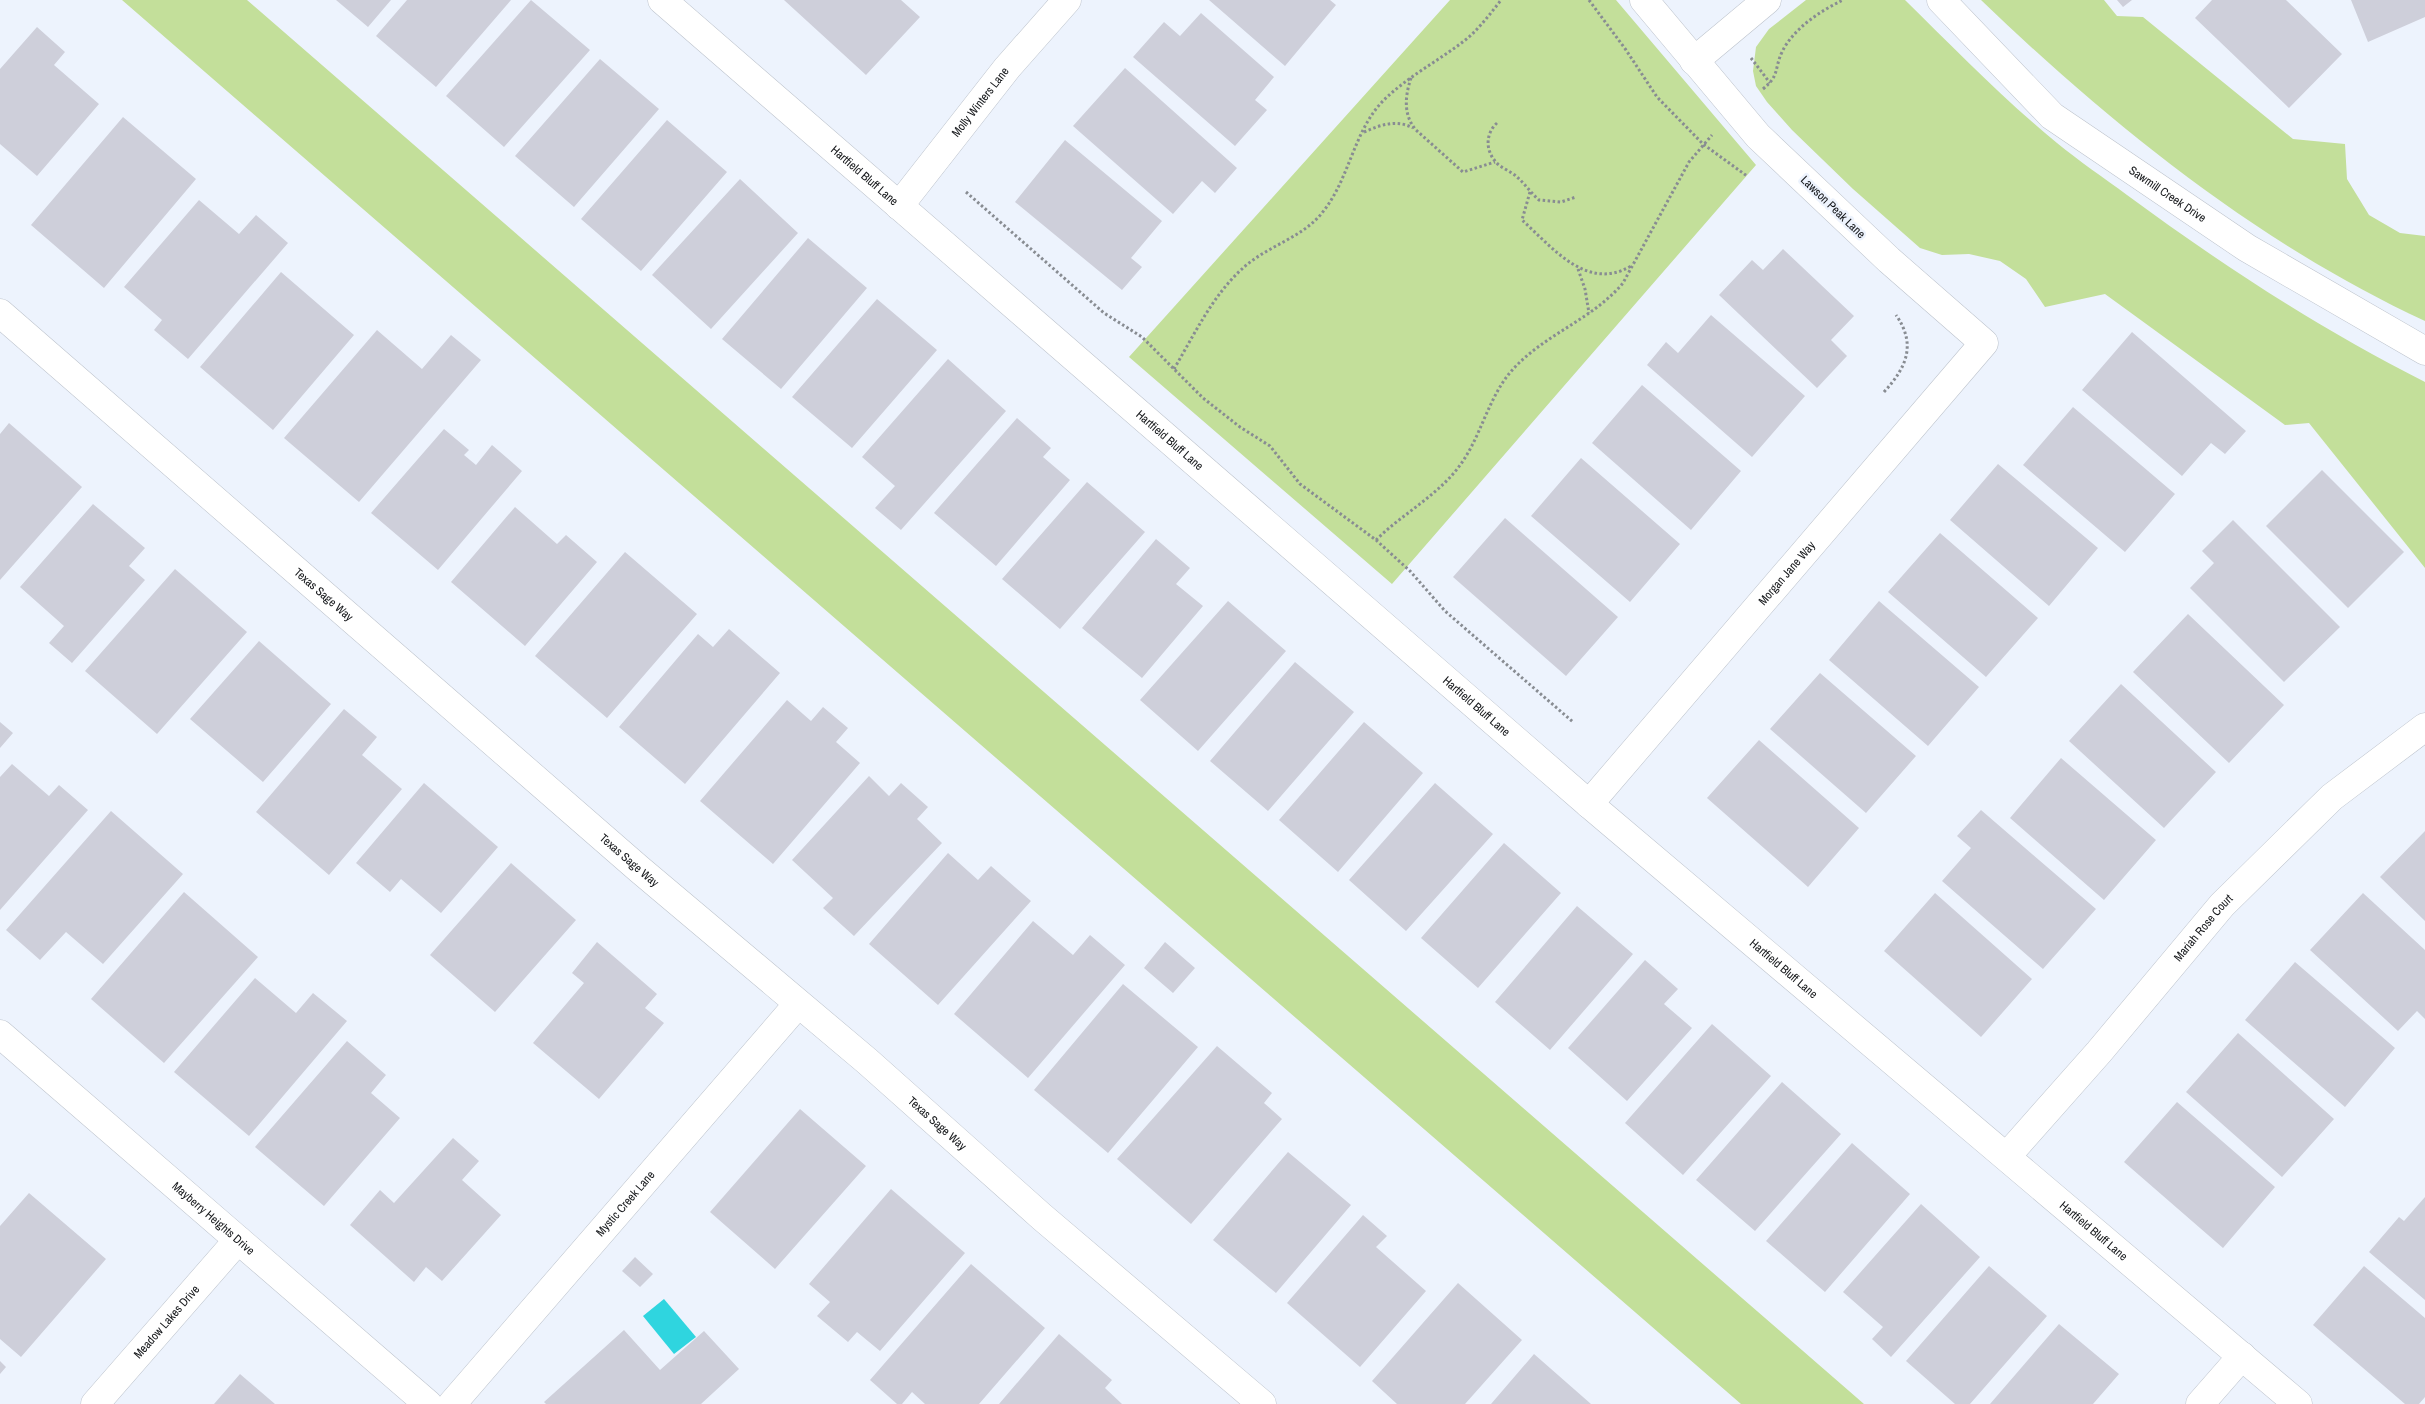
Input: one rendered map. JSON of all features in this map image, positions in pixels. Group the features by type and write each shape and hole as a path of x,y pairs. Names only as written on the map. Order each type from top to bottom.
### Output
{"street":[{"name":"Hartfield Bluff Lane","path":"662,0 1589,804 2298,1404"},
{"name":"Molly Winters Lane","path":"899,206 1007,68 1067,0"},
{"name":"Lawson Peak Lane","path":"1644,0 1758,136 1889,260 1984,343"},
{"path":"1694,61 1767,0"},
{"name":"Sawmill Creek Drive","path":"1941,0 2052,116 2247,248 2425,351"},
{"name":"Texas Sage Way","path":"0,313 639,869 1262,1404"},
{"name":"Morgan Jane Way","path":"1589,804 1984,343"},
{"name":"Mariah Rose Court","path":"2007,1156 2099,1052 2222,905 2332,797 2425,727"},
{"name":"Mystic Creek Lane","path":"452,1404 798,1004"},
{"name":"Mayberry Heights Drive","path":"0,1034 428,1404"},
{"name":"Meadow Lakes Drive","path":"95,1404 238,1240"},
{"path":"2200,1404 2242,1356"}],"path":[{"path":"1174,369 1205,316 1241,269 1257,256 1297,235 1322,213 1335,195 1364,132 1380,105 1411,78 1467,38 1483,23 1501,0"},
{"path":"1589,0 1626,50 1656,98 1703,144 1754,182"},
{"path":"1751,58 1770,83 1777,74 1780,55 1786,45 1814,17 1826,8 1843,0"},
{"path":"1411,78 1406,92 1406,107 1410,123 1416,130 1463,172 1496,162"},
{"path":"1497,122 1491,129 1488,140 1488,150 1496,162 1511,172 1539,200 1561,202 1576,197"},
{"path":"1364,132 1382,125 1397,124 1406,124 1416,130"},
{"path":"1376,540 1437,489 1462,462 1495,394 1515,367 1544,342 1601,306 1615,293 1632,266 1678,179 1703,144"},
{"path":"966,192 1104,313 1142,337 1224,415 1270,446 1300,484 1376,540 1410,571 1445,610 1573,722"},
{"path":"1530,192 1522,220 1578,268 1592,273 1612,275 1632,266"},
{"path":"1578,268 1585,289 1588,313"},
{"path":"1884,392 1904,368 1907,349 1902,326 1892,310"}],"green space":[{"path":"122,0 247,0 1864,1404 1741,1404"},
{"path":"1450,0 1616,0 1756,165 1392,584 1129,357"},
{"path":"1806,0 1905,0 2017,109 2083,163 2163,221 2272,295 2386,362 2425,382 2425,568 2309,423 2285,425 2105,294 2045,307 2026,279 2000,261 1969,254 1942,255 1920,248 1853,189 1792,130 1767,102 1756,86 1753,71 1756,47 1769,29"},
{"path":"1981,0 2104,0 2117,16 2143,17 2293,139 2345,144 2347,179 2369,215 2400,233 2425,236 2425,321 2364,290 2304,256 2246,219 2190,179 2135,137 2082,92"}],"water":[{"path":"664,1299 696,1337 674,1354 643,1316"}],"building":[{"path":"336,0 391,0 368,27"},
{"path":"407,0 511,0 436,87 376,36"},
{"path":"531,0 590,50 504,147 446,96"},
{"path":"784,0 901,0 920,17 866,75"},
{"path":"1209,0 1330,0 1336,5 1285,66"},
{"path":"2117,0 2132,0 2123,7"},
{"path":"2212,0 2286,0 2342,54 2289,108 2195,18"},
{"path":"2351,0 2425,0 2425,17 2368,42"},
{"path":"1201,13 1274,77 1255,100 1267,110 1235,146 1133,57 1164,22 1180,36"},
{"path":"37,27 65,52 54,65 99,104 37,176 0,144 0,69"},
{"path":"600,59 659,109 574,207 515,156"},
{"path":"1125,68 1237,168 1215,193 1202,181 1173,214 1073,126"},
{"path":"123,117 196,179 104,288 31,225"},
{"path":"667,120 727,172 641,271 581,219"},
{"path":"1065,140 1162,221 1131,258 1142,267 1122,290 1015,202"},
{"path":"740,179 798,233 711,329 652,275"},
{"path":"199,200 239,234 256,215 288,243 188,359 154,330 162,320 124,287"},
{"path":"808,238 867,288 781,389 722,339"},
{"path":"1783,249 1854,316 1831,340 1847,356 1817,388 1719,295 1752,260 1763,270"},
{"path":"281,272 354,335 273,430 200,367"},
{"path":"877,299 937,350 852,448 792,397"},
{"path":"1711,315 1805,396 1752,457 1647,365 1666,342 1678,353"},
{"path":"377,330 422,369 451,335 481,360 359,502 284,438"},
{"path":"2132,332 2246,431 2225,454 2211,443 2182,476 2082,390"},
{"path":"948,359 1006,411 901,530 875,508 895,486 862,457"},
{"path":"1642,385 1741,471 1691,530 1592,443"},
{"path":"2073,407 2175,494 2125,552 2023,465"},
{"path":"1017,418 1051,448 1043,457 1070,480 996,566 934,513"},
{"path":"9,423 82,487 0,580 0,434"},
{"path":"444,429 469,450 464,455 476,465 492,445 522,471 438,570 371,513"},
{"path":"1581,458 1680,544 1630,602 1531,516"},
{"path":"1998,464 2098,548 2049,606 1950,520"},
{"path":"2322,470 2404,552 2348,608 2266,526"},
{"path":"1087,482 1145,532 1060,629 1002,579"},
{"path":"93,504 145,548 129,566 145,580 72,663 49,643 64,626 20,587"},
{"path":"515,507 557,544 566,535 597,562 525,646 451,582"},
{"path":"1505,518 1618,617 1566,676 1453,577"},
{"path":"2233,520 2340,627 2284,682 2190,588 2214,563 2202,551"},
{"path":"1940,533 2038,618 1986,677 1888,592"},
{"path":"1156,539 1190,568 1176,584 1203,606 1142,678 1082,628"},
{"path":"625,552 697,614 607,718 535,656"},
{"path":"175,569 247,632 157,734 85,671"},
{"path":"1228,601 1286,651 1198,751 1140,700"},
{"path":"1879,601 1979,687 1928,746 1829,660"},
{"path":"2188,614 2284,705 2229,763 2133,672"},
{"path":"729,629 780,673 685,784 619,727 698,634 713,647"},
{"path":"259,641 331,704 263,782 190,719"},
{"path":"1295,662 1354,712 1268,811 1210,761"},
{"path":"1820,673 1916,756 1866,813 1770,729"},
{"path":"2121,684 2216,772 2164,828 2069,741"},
{"path":"787,700 811,721 823,707 848,728 836,742 860,763 773,864 700,801"},
{"path":"344,709 377,737 362,755 402,789 329,875 256,812"},
{"path":"0,722 13,733 0,748"},
{"path":"1364,722 1423,773 1338,872 1279,820"},
{"path":"1759,740 1859,828 1808,887 1707,798"},
{"path":"2061,758 2156,840 2104,900 2010,818"},
{"path":"12,764 49,796 59,785 88,810 0,910 0,777"},
{"path":"869,776 889,796 901,783 928,807 917,819 942,843 854,936 823,908 833,898 792,860"},
{"path":"424,783 498,847 441,913 401,879 390,892 356,863"},
{"path":"1435,783 1493,834 1406,931 1349,880"},
{"path":"1981,810 2096,909 2043,969 1942,881 1971,848 1957,836"},
{"path":"111,811 183,874 103,964 66,932 40,960 6,930"},
{"path":"2425,831 2425,921 2380,877"},
{"path":"1504,843 1561,893 1478,988 1421,938"},
{"path":"948,853 978,880 991,866 1031,901 938,1005 869,944"},
{"path":"511,863 576,920 495,1012 430,955"},
{"path":"184,892 258,957 164,1063 91,999"},
{"path":"1935,893 2032,979 1981,1037 1884,951"},
{"path":"2363,893 2425,950 2425,1019 2417,1011 2398,1031 2310,950"},
{"path":"1577,906 1633,954 1550,1050 1495,1002"},
{"path":"1033,921 1073,955 1090,935 1125,965 1028,1078 954,1014"},
{"path":"597,942 657,994 645,1008 664,1023 599,1099 533,1043 584,983 572,973"},
{"path":"1165,942 1195,968 1173,993 1144,968"},
{"path":"1645,960 1678,989 1664,1004 1692,1028 1627,1101 1568,1048"},
{"path":"2295,962 2395,1048 2345,1107 2245,1020"},
{"path":"255,978 296,1013 313,993 347,1021 249,1136 174,1072"},
{"path":"1123,984 1198,1047 1108,1153 1034,1090"},
{"path":"1712,1024 1771,1076 1683,1175 1625,1123"},
{"path":"2238,1033 2334,1119 2282,1177 2186,1092"},
{"path":"347,1041 386,1075 371,1093 400,1118 324,1206 255,1147"},
{"path":"1217,1046 1272,1093 1264,1103 1282,1119 1191,1224 1117,1159"},
{"path":"1782,1082 1841,1134 1755,1231 1696,1180"},
{"path":"2177,1102 2275,1187 2223,1248 2124,1162"},
{"path":"800,1109 866,1166 775,1269 710,1212"},
{"path":"453,1138 479,1161 462,1180 501,1215 442,1281 426,1267 414,1282 350,1225 380,1190 394,1203"},
{"path":"1852,1143 1910,1194 1825,1292 1766,1241"},
{"path":"1288,1152 1351,1205 1276,1293 1213,1240"},
{"path":"891,1189 965,1253 880,1351 857,1332 848,1342 817,1316 830,1302 809,1284"},
{"path":"29,1193 106,1259 21,1357 0,1339 0,1226"},
{"path":"2425,1197 2425,1300 2369,1252 2399,1217 2404,1221"},
{"path":"1921,1204 1980,1257 1891,1357 1872,1339 1883,1327 1843,1292"},
{"path":"1363,1215 1387,1236 1376,1247 1426,1291 1360,1367 1287,1303"},
{"path":"635,1257 653,1274 640,1287 622,1271"},
{"path":"971,1264 1045,1328 979,1404 925,1404 912,1392 902,1404 897,1404 870,1380"},
{"path":"1989,1266 2047,1316 1970,1404 1955,1404 1906,1361"},
{"path":"2364,1266 2425,1318 2425,1397 2419,1404 2405,1404 2313,1325"},
{"path":"1458,1283 1522,1340 1465,1404 1397,1404 1372,1381"},
{"path":"2059,1324 2119,1374 2093,1404 1990,1404"},
{"path":"624,1330 660,1370 704,1331 739,1369 701,1404 546,1404 544,1402"},
{"path":"1059,1334 1112,1380 1105,1388 1122,1404 999,1404"},
{"path":"1534,1354 1591,1404 1491,1404"},
{"path":"0,1361 6,1367 0,1374"},
{"path":"240,1374 275,1404 214,1404"}]}
